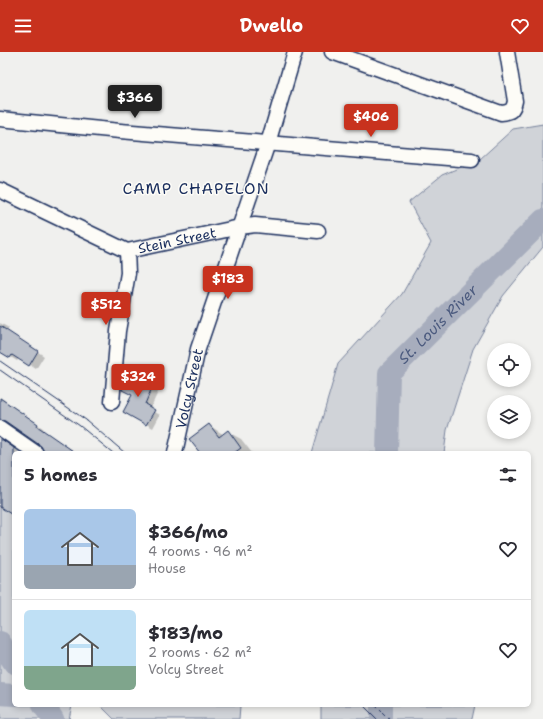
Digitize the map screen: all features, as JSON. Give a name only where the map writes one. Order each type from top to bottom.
[{"type":"street","name":"Volcy Street","points":[[175,451],[198,349],[268,143],[295,52]]},
{"type":"street","points":[[332,52],[501,113],[510,112],[514,107],[515,101],[507,52]]},
{"type":"street","points":[[0,119],[120,131],[472,160]]},
{"type":"street","name":"Stein Street","points":[[0,190],[127,251],[255,225],[318,231]]},
{"type":"street","points":[[112,402],[118,331],[128,273],[127,251]]},
{"type":"street","points":[[0,428],[33,451]]},
{"type":"shaded area","points":[[543,124],[543,247],[503,296],[473,349],[447,430],[444,451],[313,451],[338,364],[402,294],[431,243],[409,202],[442,175],[480,159],[513,129]]},
{"type":"shaded area","points":[[12,498],[12,707],[72,707],[69,719],[0,719],[0,499]]},
{"type":"shaded area","points":[[102,707],[240,707],[239,719],[114,719]]},
{"type":"shaded area","points":[[321,707],[475,707],[472,719],[321,719]]},
{"type":"building","points":[[0,326],[38,351],[29,366],[12,355],[10,358],[0,352]]},
{"type":"building","points":[[129,372],[154,383],[145,404],[155,410],[146,425],[123,412],[132,395],[122,390]]},
{"type":"building","points":[[0,398],[38,424],[37,426],[73,451],[43,451],[41,446],[5,421],[0,420]]},
{"type":"building","points":[[209,424],[219,437],[228,430],[241,448],[237,451],[198,451],[189,439]]},
{"type":"building","points":[[0,438],[14,448],[14,451],[12,451],[12,515],[0,507]]},
{"type":"waterway","name":"St. Louis River","points":[[387,451],[389,373],[543,220]]},
{"type":"waterway","name":"St. Louis River","points":[[0,642],[12,660]]},
{"type":"waterway","name":"St. Louis River","points":[[0,694],[12,695]]},
{"type":"waterway","name":"St. Louis River","points":[[44,707],[53,719]]},
{"type":"waterway","name":"St. Louis River","points":[[381,707],[381,719]]},
{"type":"tram line","points":[[0,361],[86,420],[123,451]]},
{"type":"tram line","points":[[0,370],[80,426],[111,451]]},
{"type":"tram line","points":[[365,707],[377,719]]},
{"type":"tram line","points":[[377,707],[389,719]]},
{"type":"district","name":"CAMP CHAPELON","points":[[196,188]]}]
